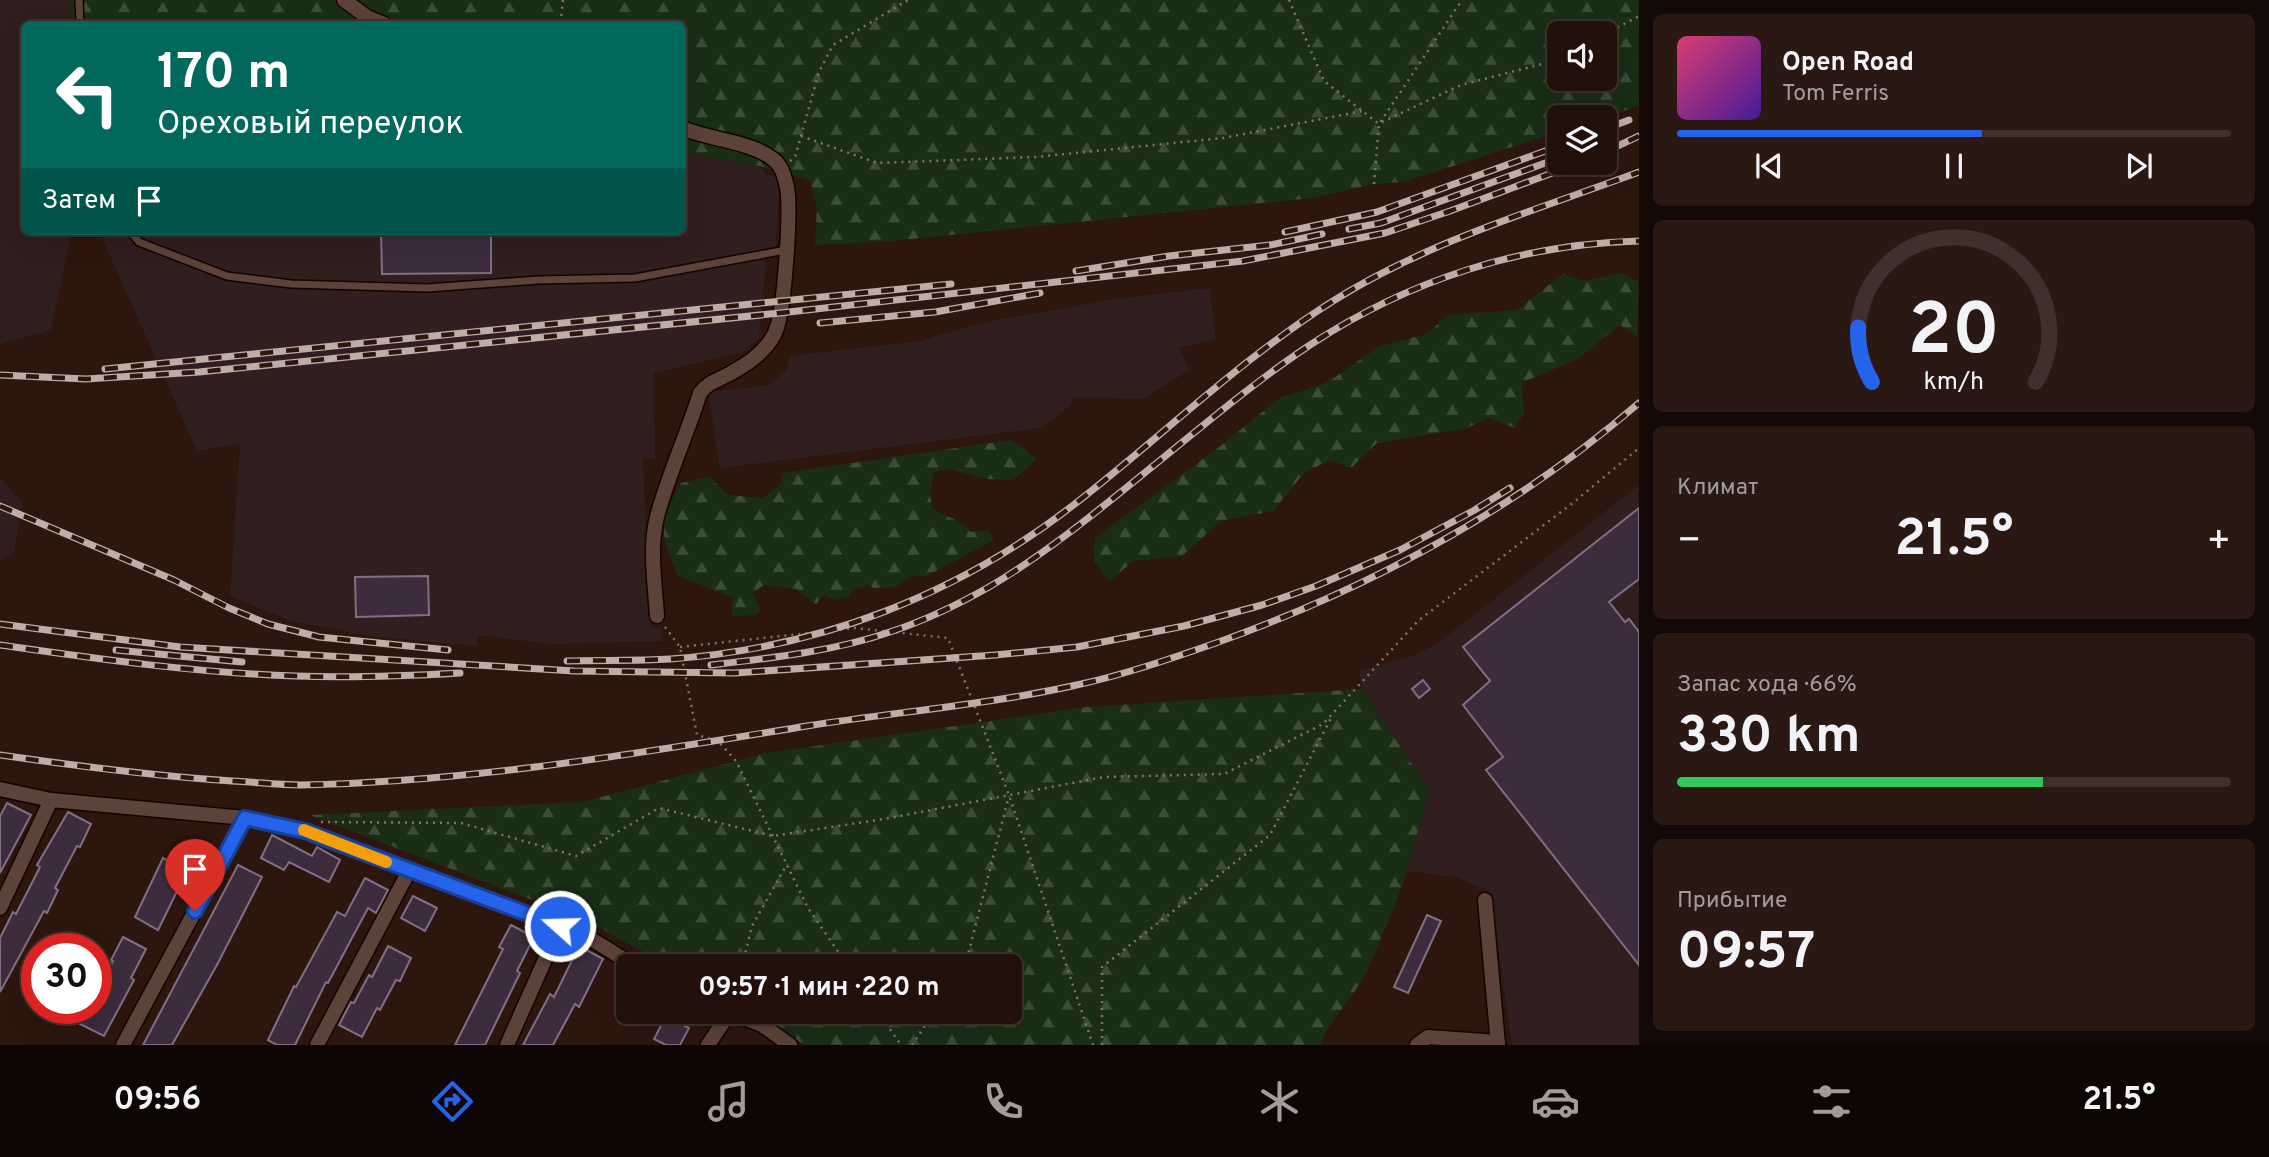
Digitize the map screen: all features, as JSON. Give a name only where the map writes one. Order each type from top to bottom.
[{"type":"street","points":[[344,0],[377,21]]},
{"type":"street","points":[[657,616],[654,534],[657,518],[700,393],[707,383],[729,374],[752,359],[768,344],[776,331],[786,250],[788,190],[782,167],[755,149],[686,130]]},
{"type":"street","points":[[0,789],[51,800],[245,818],[305,831],[583,934],[616,954]]},
{"type":"street","points":[[0,908],[51,800]]},
{"type":"street","points":[[123,1045],[245,818]]},
{"type":"street","points":[[317,1045],[410,871]]},
{"type":"street","points":[[1417,1045],[1428,1037],[1498,1043],[1485,900]]},
{"type":"street","points":[[507,1045],[560,926]]},
{"type":"street","points":[[708,1045],[721,1024]]},
{"type":"street","points":[[759,1024],[790,1045]]},
{"type":"lane","points":[[79,0],[80,21]]},
{"type":"lane","points":[[133,235],[139,242],[227,276],[291,284],[427,288],[538,280],[635,278],[786,250]]},
{"type":"path","points":[[562,21],[563,0]]},
{"type":"path","points":[[782,167],[795,158],[819,72],[833,45],[908,0]]},
{"type":"path","points":[[1289,0],[1324,81],[1379,124]]},
{"type":"path","points":[[1374,184],[1379,124],[1462,0]]},
{"type":"path","points":[[1617,28],[1639,16]]},
{"type":"path","points":[[1379,124],[1461,85],[1547,63]]},
{"type":"path","points":[[801,136],[877,163],[1036,157],[1223,138],[1363,111]]},
{"type":"path","points":[[315,822],[461,823],[576,856],[659,808],[773,836],[884,819],[1104,777],[1224,774],[1323,723],[1418,621],[1574,502],[1639,448]]},
{"type":"path","points":[[657,616],[680,647],[697,735],[718,741],[736,761],[808,908],[840,954]]},
{"type":"path","points":[[680,647],[855,628],[948,638],[1009,795],[1093,1045]]},
{"type":"path","points":[[1102,1045],[1102,967],[1270,835],[1333,713]]},
{"type":"path","points":[[968,954],[1009,795]]},
{"type":"path","points":[[745,954],[752,926],[787,864]]},
{"type":"path","points":[[886,1024],[901,1045]]},
{"type":"path","points":[[912,1045],[926,1024]]},
{"type":"shaded area","points":[[0,0],[70,0],[72,21],[21,21],[21,235],[71,235],[51,330],[0,344]]},
{"type":"shaded area","points":[[686,154],[759,166],[766,175],[779,176],[776,249],[767,250],[759,338],[743,352],[654,373],[655,459],[643,459],[650,627],[662,628],[662,641],[552,644],[478,635],[477,646],[370,636],[291,621],[230,596],[240,444],[197,451],[101,235],[686,235]]},
{"type":"shaded area","points":[[1210,288],[1216,340],[1179,347],[1190,370],[1142,399],[1074,397],[1070,406],[1041,428],[720,468],[708,392],[770,385],[786,370],[790,356],[920,341],[981,323],[1114,299]]},
{"type":"shaded area","points":[[0,477],[22,503],[14,553],[0,562]]},
{"type":"shaded area","points":[[1639,485],[1639,1045],[1512,1045],[1490,892],[1455,877],[1407,871],[1429,790],[1362,689],[1360,671],[1415,655],[1437,644]]},
{"type":"green space","points":[[70,0],[1639,0],[1639,106],[1617,113],[1617,105],[1547,105],[1547,136],[1403,182],[1374,184],[1312,198],[892,241],[815,245],[817,207],[810,180],[759,166],[686,154],[686,21],[72,21]]},
{"type":"green space","points":[[1622,273],[1639,282],[1637,337],[1620,325],[1578,359],[1521,383],[1524,413],[1515,428],[1489,418],[1467,428],[1377,443],[1351,468],[1330,460],[1305,472],[1273,511],[1221,521],[1182,556],[1133,561],[1110,581],[1094,562],[1095,538],[1218,448],[1278,399],[1328,382],[1380,346],[1427,334],[1448,315],[1517,310],[1563,274],[1584,281]]},
{"type":"green space","points":[[1012,440],[1037,459],[1013,480],[987,479],[950,469],[934,472],[930,493],[932,509],[958,521],[971,532],[988,530],[994,540],[924,577],[912,575],[896,587],[873,588],[870,585],[853,589],[848,597],[834,600],[824,595],[816,604],[796,589],[764,585],[752,593],[761,609],[756,615],[733,616],[731,605],[734,598],[677,575],[667,548],[665,519],[681,483],[710,477],[728,495],[763,498],[781,484],[783,473]]},
{"type":"green space","points":[[1362,689],[1429,790],[1407,871],[1364,978],[1328,1028],[1320,1045],[805,1045],[772,1024],[1022,1024],[1022,954],[647,954],[587,921],[310,815],[583,802],[767,753],[1087,707]]},
{"type":"building","points":[[381,235],[491,235],[491,273],[382,274]]},
{"type":"building","points":[[1639,508],[1639,579],[1609,602],[1625,622],[1629,619],[1639,632],[1639,965],[1486,770],[1503,757],[1463,705],[1490,681],[1463,647]]},
{"type":"building","points":[[428,576],[429,615],[356,617],[355,577]]},
{"type":"building","points":[[1423,680],[1430,689],[1419,698],[1412,689]]},
{"type":"building","points":[[7,803],[31,815],[0,873],[0,816]]},
{"type":"building","points":[[68,812],[91,824],[55,888],[58,890],[47,913],[44,911],[32,933],[21,933],[21,953],[0,992],[0,938],[13,912],[16,914],[40,867],[37,865]]},
{"type":"building","points":[[272,835],[312,856],[317,847],[340,860],[329,882],[289,862],[284,870],[261,858]]},
{"type":"building","points":[[163,858],[187,871],[158,930],[135,917]]},
{"type":"building","points":[[238,865],[262,877],[218,963],[172,1045],[143,1045]]},
{"type":"building","points":[[365,878],[388,890],[376,913],[368,908],[328,983],[326,982],[295,1045],[277,1045],[268,1040],[294,986],[296,987],[337,912],[345,916]]},
{"type":"building","points":[[413,896],[437,908],[425,931],[401,918]]},
{"type":"building","points":[[1427,915],[1441,921],[1408,993],[1394,987]]},
{"type":"building","points":[[511,925],[534,937],[517,971],[520,973],[485,1045],[455,1045],[503,949],[499,947]]},
{"type":"building","points":[[123,937],[146,949],[131,978],[134,980],[112,1021],[113,961]]},
{"type":"building","points":[[388,946],[411,958],[400,981],[396,980],[380,1010],[377,1008],[362,1037],[339,1025],[369,975],[372,977]]},
{"type":"building","points":[[579,946],[603,959],[579,1007],[575,1004],[553,1045],[523,1045],[550,994],[554,997]]},
{"type":"building","points":[[80,1024],[110,1024],[104,1036]]},
{"type":"building","points":[[662,1024],[681,1024],[689,1028],[680,1045],[666,1045],[654,1039]]},
{"type":"railway","points":[[1617,124],[1629,120]]},
{"type":"railway","points":[[1617,146],[1639,136]]},
{"type":"railway","points":[[1285,232],[1377,212],[1547,150]]},
{"type":"railway","points":[[1349,229],[1381,223],[1547,162]]},
{"type":"railway","points":[[567,661],[670,659],[780,643],[833,629],[936,590],[1031,535],[1076,503],[1266,347],[1333,301],[1369,280],[1444,244],[1639,172]]},
{"type":"railway","points":[[0,375],[86,379],[199,372],[780,313],[1243,261],[1385,233],[1547,175]]},
{"type":"railway","points":[[1076,271],[1169,256],[1270,245],[1322,234]]},
{"type":"railway","points":[[711,665],[804,653],[849,644],[918,622],[978,593],[1057,542],[1291,358],[1348,322],[1426,284],[1509,258],[1552,249],[1639,241]]},
{"type":"railway","points":[[105,369],[951,284]]},
{"type":"railway","points":[[820,323],[935,312],[1040,293]]},
{"type":"railway","points":[[0,755],[203,779],[292,785],[365,783],[555,764],[1072,686],[1126,673],[1213,644],[1271,622],[1383,572],[1490,512],[1542,478],[1639,403]]},
{"type":"railway","points":[[0,624],[180,647],[574,671],[735,673],[995,655],[1077,647],[1184,626],[1262,605],[1316,586],[1400,550],[1510,488]]},
{"type":"railway","points":[[0,506],[174,580],[268,624],[319,637],[448,650]]},
{"type":"railway","points":[[0,645],[222,672],[317,677],[460,673]]},
{"type":"railway","points":[[116,650],[242,662]]},
{"type":"slow traffic","points":[[304,830],[386,862]]},
{"type":"route","points":[[195,911],[245,818],[305,831],[560,926]]}]
